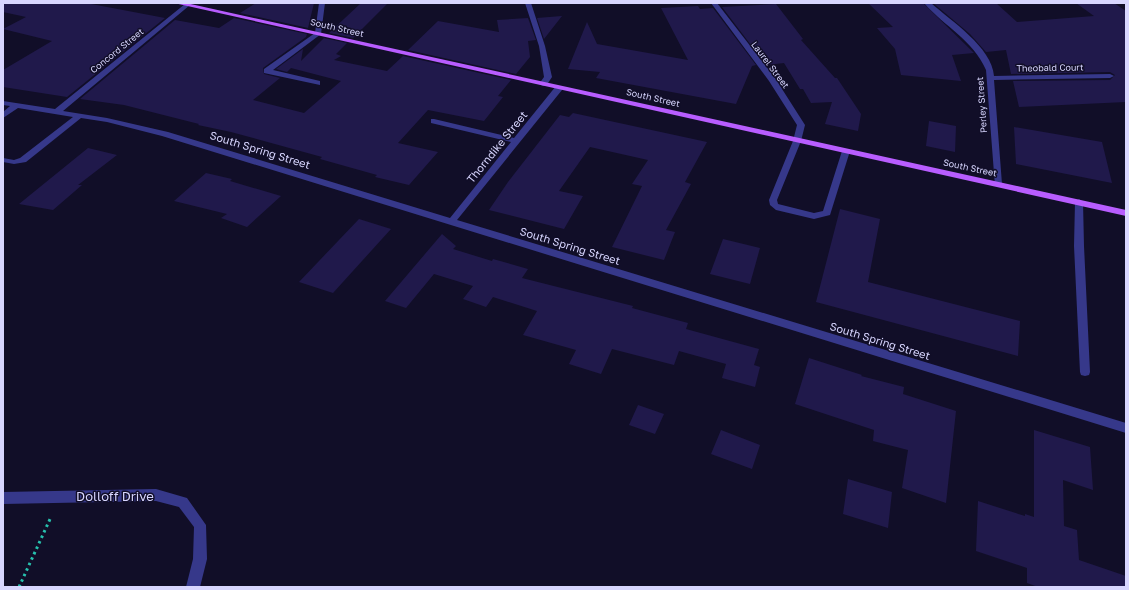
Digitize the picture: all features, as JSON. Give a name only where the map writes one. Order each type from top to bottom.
[{"type":"main road","name":"South Street","points":[[177,3],[1126,213]]},
{"type":"street","points":[[317,83],[267,71],[318,34],[322,3]]},
{"type":"street","points":[[528,3],[542,46],[548,77],[543,84]]},
{"type":"street","name":"Laurel Street","points":[[714,3],[772,80],[801,125],[796,141]]},
{"type":"street","name":"Perley Street","points":[[927,3],[979,50],[986,60],[990,70],[998,184]]},
{"type":"street","name":"Concord Street","points":[[58,111],[187,5]]},
{"type":"street","name":"Theobald Court","points":[[991,78],[1110,76]]},
{"type":"street","name":"Thorndike Street","points":[[452,221],[560,88]]},
{"type":"street","name":"South Spring Street","points":[[3,103],[80,115],[165,134],[1126,428]]},
{"type":"street","points":[[3,116],[17,105]]},
{"type":"street","points":[[3,160],[14,162],[23,160],[80,115]]},
{"type":"street","points":[[434,121],[516,141]]},
{"type":"street","points":[[796,141],[773,200],[774,205],[779,208],[814,216],[827,212],[846,152]]},
{"type":"street","points":[[1079,202],[1079,246],[1085,372]]},
{"type":"street","name":"Dolloff Drive","points":[[3,498],[156,495],[183,502],[200,525],[200,559],[193,587]]},
{"type":"path","points":[[19,587],[60,497]]},
{"type":"building","points":[[4,3],[86,3],[165,18],[67,97],[3,87],[3,70],[52,41],[3,29],[26,17],[3,12]]},
{"type":"building","points":[[256,3],[314,3],[308,28],[240,13]]},
{"type":"building","points":[[361,3],[388,3],[353,38],[329,33]]},
{"type":"building","points":[[868,3],[923,3],[974,53],[952,55],[961,81],[901,75],[895,49],[877,28],[893,27]]},
{"type":"building","points":[[933,3],[996,3],[1017,22],[1094,16],[1076,3],[1114,3],[1126,11],[1126,102],[1019,107],[1013,81],[1110,80],[1115,75],[1110,72],[1011,74],[1006,50],[986,52],[970,34]]},
{"type":"building","points":[[776,4],[803,39],[801,40],[835,78],[837,78],[861,114],[858,131],[825,124],[832,102],[811,103],[803,89],[800,89],[784,63],[766,65],[722,7]]},
{"type":"building","points":[[698,6],[700,9],[713,8],[756,65],[752,66],[736,104],[596,78],[600,72],[568,69],[587,22],[597,44],[688,60],[661,8]]},
{"type":"building","points":[[562,16],[544,39],[537,18]]},
{"type":"building","points":[[234,18],[307,34],[306,37],[263,68],[264,74],[280,78],[253,100],[304,113],[341,81],[291,68],[287,72],[276,69],[303,49],[301,61],[324,38],[347,43],[336,54],[341,56],[334,60],[387,71],[403,56],[511,80],[498,96],[503,97],[484,121],[428,110],[398,143],[438,152],[409,185],[375,177],[377,175],[320,159],[322,157],[231,132],[198,125],[199,124],[124,105],[80,99],[175,20],[219,28]]},
{"type":"building","points":[[528,18],[536,40],[528,41],[530,57],[516,74],[408,50],[438,21],[499,32],[497,20]]},
{"type":"building","points":[[573,113],[707,142],[685,182],[691,184],[666,230],[675,232],[664,260],[612,247],[642,186],[632,184],[648,160],[590,147],[559,191],[583,196],[564,229],[489,210],[508,182],[560,115],[569,117]]},
{"type":"building","points":[[929,121],[956,126],[955,152],[926,146]]},
{"type":"building","points":[[1014,127],[1102,142],[1112,183],[1016,164]]},
{"type":"building","points":[[88,148],[117,155],[78,185],[82,185],[53,210],[19,204]]},
{"type":"building","points":[[206,173],[232,179],[230,181],[281,196],[247,227],[221,218],[227,214],[174,201]]},
{"type":"building","points":[[840,209],[880,219],[868,282],[1020,321],[1018,356],[816,302]]},
{"type":"building","points":[[359,219],[391,229],[333,293],[299,282]]},
{"type":"building","points":[[442,234],[456,246],[453,249],[492,261],[493,259],[528,269],[522,278],[633,306],[632,308],[688,323],[686,329],[759,349],[754,365],[760,367],[755,387],[722,378],[726,364],[679,351],[674,365],[612,349],[601,374],[569,364],[576,350],[523,335],[537,311],[493,297],[486,307],[463,299],[473,286],[434,274],[406,308],[385,301]]},
{"type":"building","points":[[723,239],[760,248],[750,284],[710,274]]},
{"type":"building","points":[[809,358],[862,375],[861,376],[904,387],[903,394],[956,411],[946,503],[902,488],[908,450],[873,441],[874,430],[795,404]]},
{"type":"building","points":[[638,405],[664,414],[655,434],[629,425]]},
{"type":"building","points":[[721,430],[760,445],[752,469],[711,454]]},
{"type":"building","points":[[1034,430],[1090,447],[1093,490],[1063,480],[1064,526],[1077,530],[1079,560],[1126,576],[1126,587],[1038,587],[1027,583],[1027,568],[976,551],[978,501],[1025,516],[1025,514],[1034,517]]},
{"type":"building","points":[[848,479],[892,492],[888,528],[843,514]]}]
